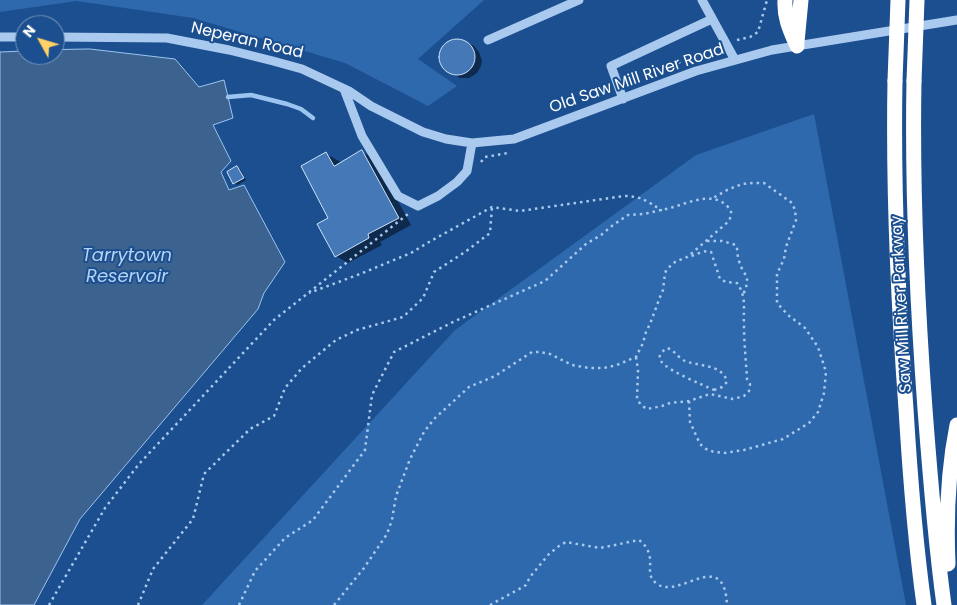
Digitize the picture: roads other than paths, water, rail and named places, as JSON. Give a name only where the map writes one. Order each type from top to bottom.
[{"type":"highway","points":[[785,0],[786,21],[797,46]]},
{"type":"highway","points":[[797,46],[801,0]]},
{"type":"highway","name":"Saw Mill River Parkway","points":[[898,0],[894,170],[897,262],[912,482],[924,605]]},
{"type":"highway","name":"Saw Mill River Parkway","points":[[917,0],[914,81],[917,266],[930,481],[944,605]]},
{"type":"highway","points":[[949,605],[948,501],[957,424]]},
{"type":"street","points":[[488,40],[579,0]]},
{"type":"street","points":[[702,0],[735,60]]},
{"type":"street","points":[[623,99],[611,66],[712,19]]},
{"type":"street","name":"Old Saw Mill River Road","points":[[446,139],[472,143],[514,139],[696,71],[772,50],[957,20]]},
{"type":"street","points":[[0,37],[15,37]]},
{"type":"street","name":"Neperan Road","points":[[65,37],[167,38],[229,50],[302,69],[344,89],[371,106],[423,132],[446,139]]},
{"type":"street","points":[[344,89],[362,136],[398,196],[418,206],[438,196],[467,171],[472,143]]},
{"type":"water","name":"Tarrytown Reservoir","points":[[90,49],[175,59],[199,87],[224,80],[233,118],[213,125],[231,161],[221,172],[229,190],[244,185],[285,262],[264,293],[258,309],[80,519],[34,605],[0,605],[0,52],[15,51],[15,65],[65,65],[65,50]]},
{"type":"waterway","points":[[228,97],[251,95],[301,109],[313,118]]}]
